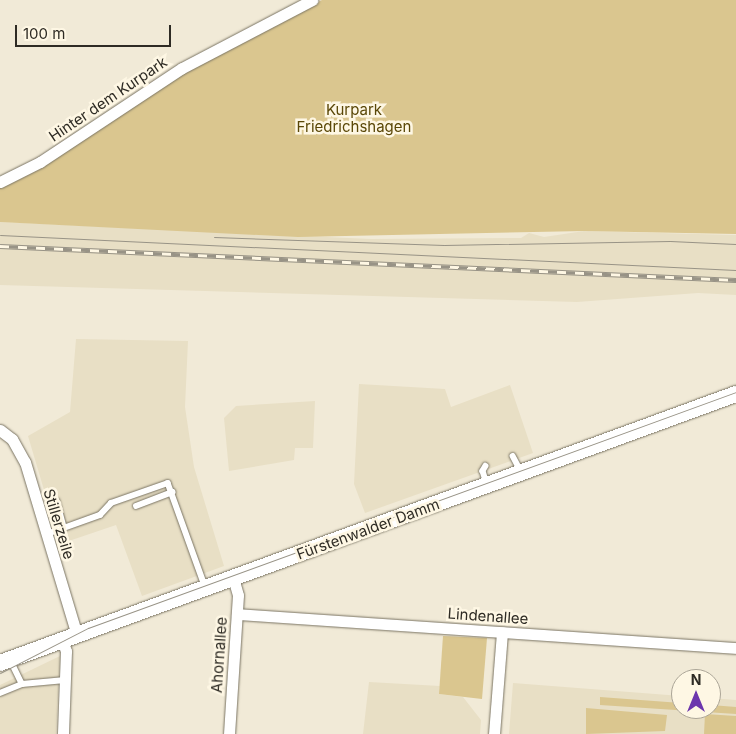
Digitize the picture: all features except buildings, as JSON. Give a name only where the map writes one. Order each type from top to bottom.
[{"type":"main road","name":"Fürstenwalder Damm","points":[[5,661],[736,394]]},
{"type":"street","name":"Hinter dem Kurpark","points":[[0,182],[40,162],[182,68],[312,0]]},
{"type":"street","name":"Stillerzeile","points":[[0,430],[12,439],[25,462],[47,534],[70,638],[66,651],[63,734]]},
{"type":"street","name":"Ahornallee","points":[[229,734],[238,595],[233,578]]},
{"type":"street","name":"Lindenallee","points":[[237,614],[736,648]]},
{"type":"street","points":[[494,734],[502,632]]},
{"type":"lane","points":[[513,456],[522,473]]},
{"type":"lane","points":[[486,466],[483,471],[488,485]]},
{"type":"lane","points":[[47,534],[100,515],[111,503],[168,482],[206,588]]},
{"type":"lane","points":[[136,506],[172,492]]},
{"type":"lane","points":[[56,501],[64,527]]},
{"type":"lane","points":[[5,661],[22,684]]},
{"type":"lane","points":[[0,693],[22,684],[65,680]]},
{"type":"shaded area","points":[[0,222],[371,239],[521,238],[529,233],[544,237],[584,231],[736,235],[736,295],[698,293],[577,302],[0,285]]},
{"type":"shaded area","points":[[76,339],[188,341],[185,407],[194,467],[224,566],[142,596],[116,525],[60,544],[28,436],[70,412]]},
{"type":"shaded area","points":[[359,384],[445,389],[451,407],[510,385],[533,453],[365,513],[354,484]]},
{"type":"shaded area","points":[[315,401],[313,448],[295,448],[294,460],[229,471],[224,418],[236,406]]},
{"type":"shaded area","points":[[60,656],[56,734],[0,734],[0,685]]},
{"type":"shaded area","points":[[369,682],[440,686],[439,694],[463,697],[481,720],[480,734],[363,734]]},
{"type":"shaded area","points":[[513,683],[671,695],[671,719],[721,719],[721,699],[736,700],[736,734],[509,734]]},
{"type":"green space","name":"Kurpark Friedrichshagen","points":[[322,0],[736,0],[736,234],[584,231],[298,237],[0,222],[0,185],[204,60]]},
{"type":"green space","points":[[443,636],[487,638],[482,699],[439,694]]},
{"type":"green space","points":[[600,697],[671,702],[671,710],[600,705]]},
{"type":"green space","points":[[721,706],[736,707],[736,714],[721,713]]},
{"type":"green space","points":[[586,708],[667,715],[665,731],[586,734]]},
{"type":"green space","points":[[721,715],[736,716],[736,734],[704,734],[705,719],[721,719]]},
{"type":"tram line","points":[[0,235],[736,270]]},
{"type":"tram line","points":[[214,237],[444,245],[670,241],[736,244]]},
{"type":"tram line","points":[[0,673],[88,628],[736,392]]},
{"type":"railway","points":[[0,246],[736,280]]}]
